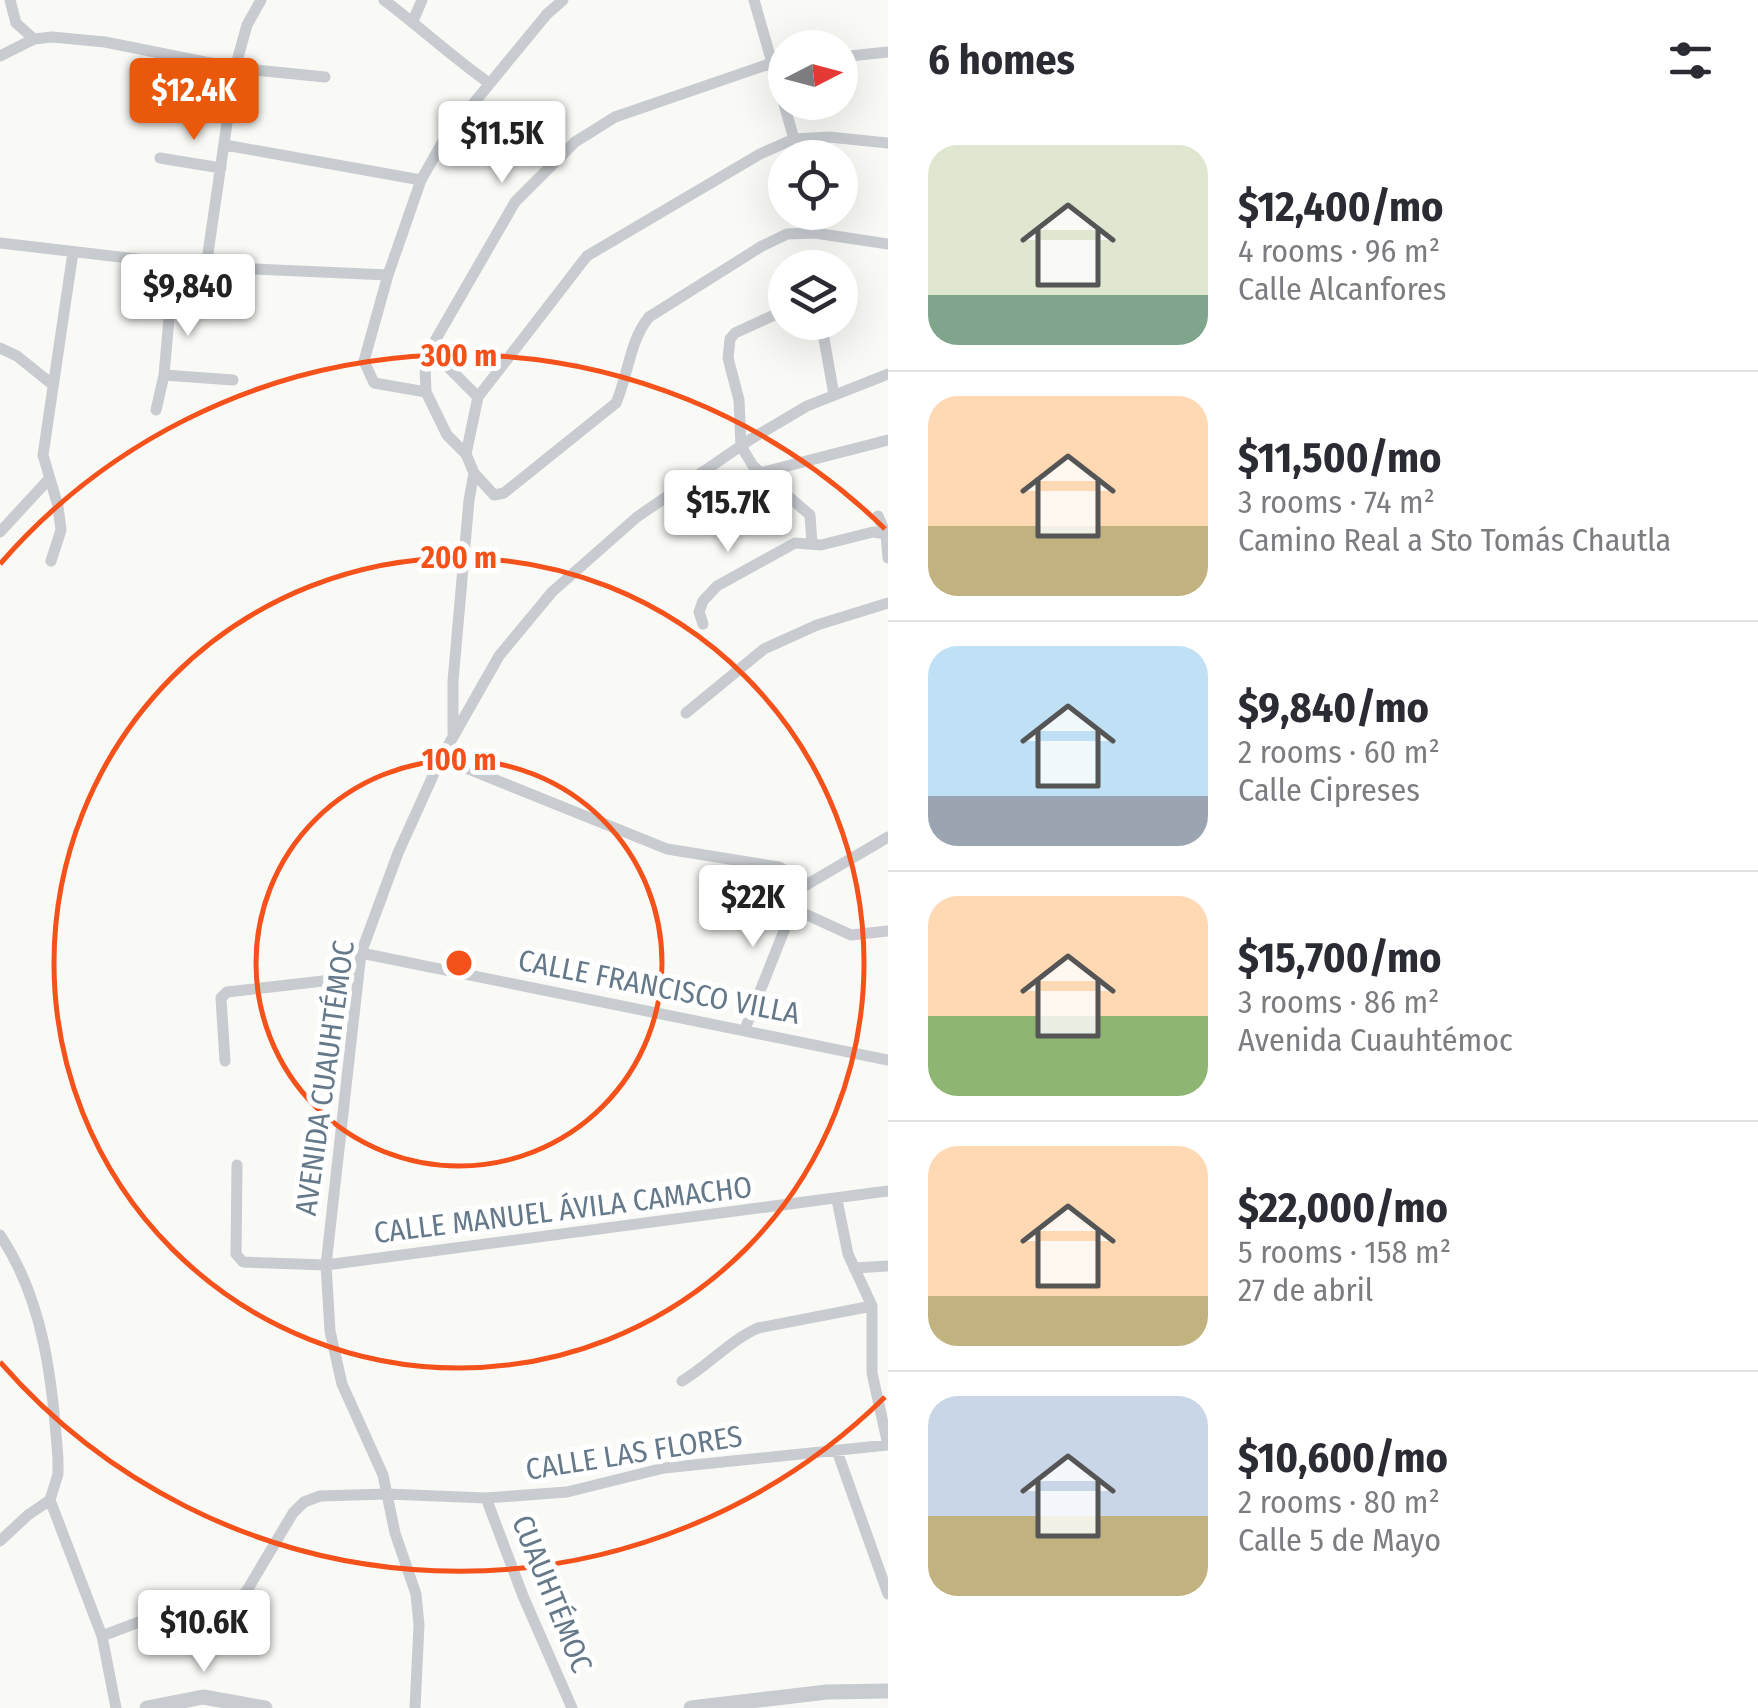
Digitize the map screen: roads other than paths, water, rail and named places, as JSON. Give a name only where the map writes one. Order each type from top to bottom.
[{"type":"street","points":[[10,0],[16,23],[34,39]]},
{"type":"street","points":[[206,267],[235,68],[247,25],[260,0]]},
{"type":"street","points":[[384,0],[489,83]]},
{"type":"street","points":[[413,21],[422,0]]},
{"type":"street","points":[[426,392],[374,383],[364,361],[421,180],[445,138],[563,0]]},
{"type":"street","points":[[754,0],[768,35]]},
{"type":"street","points":[[0,56],[34,39],[105,42],[235,68],[325,77]]},
{"type":"street","points":[[858,55],[888,52]]},
{"type":"street","points":[[768,67],[614,116],[575,142],[515,202],[424,365],[426,392],[446,435],[466,454],[474,474],[494,496],[504,493],[616,402],[636,334],[648,317],[788,234],[815,233],[888,244]]},
{"type":"street","points":[[790,120],[794,139]]},
{"type":"street","points":[[466,454],[478,397],[586,256],[760,154],[794,139],[828,136],[888,144]]},
{"type":"street","points":[[225,146],[421,180]]},
{"type":"street","points":[[160,158],[221,168]]},
{"type":"street","points":[[0,243],[206,267],[388,275]]},
{"type":"street","points":[[51,561],[60,530],[43,455],[73,252]]},
{"type":"street","points":[[156,410],[164,375],[174,262]]},
{"type":"street","points":[[768,317],[742,328],[730,339],[728,358],[740,400],[741,446],[760,473],[810,515],[812,544]]},
{"type":"street","points":[[436,338],[449,368],[478,397]]},
{"type":"street","points":[[824,340],[834,395]]},
{"type":"street","points":[[0,348],[52,385]]},
{"type":"street","name":"AVENIDA CUAUHTÉMOC","points":[[414,1708],[419,1608],[376,1456],[342,1384],[330,1330],[326,1265],[361,953],[398,853],[453,735],[498,656],[552,592],[637,517],[779,421],[888,374]]},
{"type":"street","points":[[164,375],[234,380]]},
{"type":"street","points":[[760,473],[888,440]]},
{"type":"street","points":[[453,735],[453,682],[468,500],[474,474]]},
{"type":"street","points":[[0,532],[49,479]]},
{"type":"street","points":[[878,516],[886,534],[888,558]]},
{"type":"street","points":[[702,624],[699,612],[703,601],[718,586],[795,543],[812,544],[873,532],[886,534]]},
{"type":"street","points":[[686,713],[764,649],[817,625],[888,603]]},
{"type":"street","points":[[441,758],[668,849],[780,867],[794,876],[800,888]]},
{"type":"street","points":[[745,1029],[800,888],[888,836]]},
{"type":"street","points":[[792,908],[852,935],[888,931]]},
{"type":"street","name":"CALLE FRANCISCO VILLA","points":[[361,953],[888,1060]]},
{"type":"street","points":[[226,1061],[221,998],[227,992],[358,977]]},
{"type":"street","name":"CALLE MANUEL ÁVILA CAMACHO","points":[[237,1165],[236,1254],[243,1262],[326,1265],[888,1191]]},
{"type":"street","points":[[836,1200],[844,1242],[872,1306],[872,1373],[888,1445]]},
{"type":"street","points":[[0,1235],[5,1254],[20,1270],[50,1366],[58,1460],[50,1500],[102,1636],[116,1708]]},
{"type":"street","points":[[854,1268],[888,1266]]},
{"type":"street","points":[[682,1381],[741,1336],[758,1328],[872,1306]]},
{"type":"street","name":"CALLE LAS FLORES","points":[[102,1636],[152,1617],[238,1599],[293,1513],[304,1502],[320,1496],[486,1498],[567,1492],[664,1468],[888,1445]]},
{"type":"street","points":[[836,1451],[888,1594]]},
{"type":"street","name":"CUAUHTÉMOC","points":[[486,1498],[572,1708]]},
{"type":"street","points":[[0,1541],[28,1514],[50,1500]]},
{"type":"street","points":[[691,1708],[888,1691]]},
{"type":"street","points":[[147,1708],[204,1702],[265,1708]]}]
